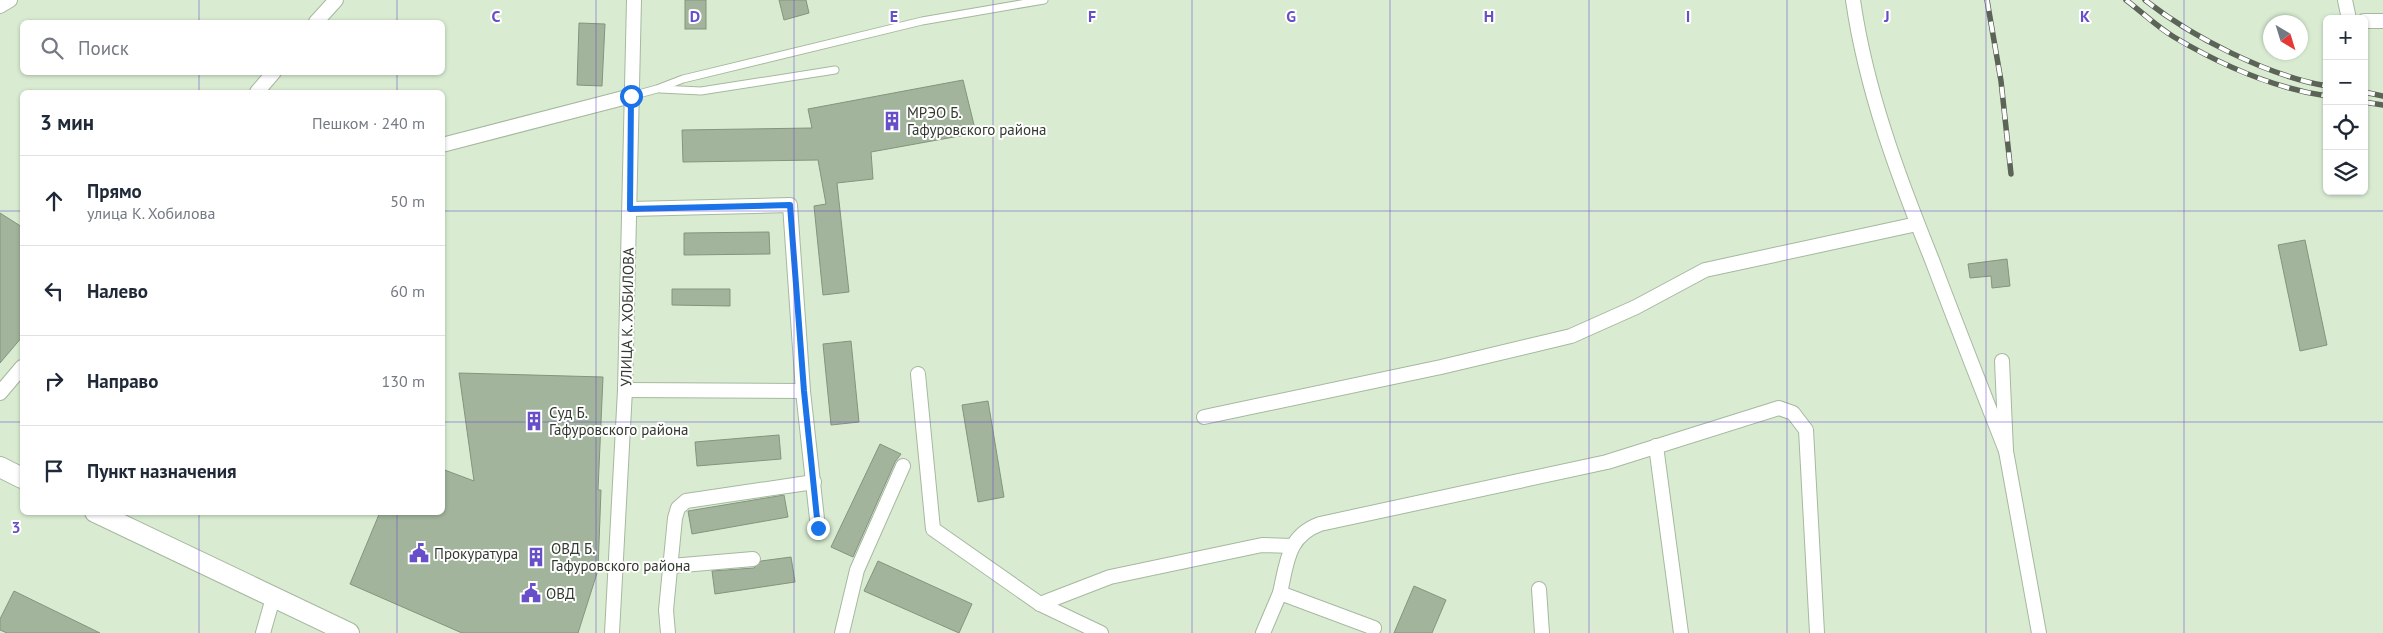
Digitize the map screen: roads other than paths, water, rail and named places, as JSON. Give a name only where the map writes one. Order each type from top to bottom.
[{"type":"street","points":[[0,6],[10,0]]},
{"type":"street","points":[[318,20],[336,0]]},
{"type":"street","name":"УЛИЦА К. ХОБИЛОВА","points":[[612,633],[626,390],[634,0]]},
{"type":"street","points":[[1853,0],[1858,38],[1870,86],[1917,224],[2006,451]]},
{"type":"street","points":[[2345,0],[2348,15]]},
{"type":"street","points":[[2368,21],[2383,21]]},
{"type":"street","points":[[259,90],[271,75]]},
{"type":"street","points":[[445,144],[631,96]]},
{"type":"street","points":[[630,209],[790,205],[804,391],[818,528]]},
{"type":"street","points":[[1204,417],[1572,336],[1636,307],[1706,270],[1917,224]]},
{"type":"street","points":[[2002,361],[2006,451],[2040,633]]},
{"type":"street","points":[[0,393],[20,368]]},
{"type":"street","points":[[918,374],[933,529],[1040,604],[1101,633]]},
{"type":"street","points":[[626,390],[804,391]]},
{"type":"street","points":[[1263,633],[1280,593],[1292,546],[1306,529],[1320,524],[1607,462],[1779,408],[1794,413],[1806,430],[1817,633]]},
{"type":"street","points":[[1656,446],[1681,633]]},
{"type":"street","points":[[842,633],[858,570],[903,466]]},
{"type":"street","points":[[0,467],[20,477]]},
{"type":"street","points":[[668,633],[666,610],[678,508],[686,501],[814,482]]},
{"type":"street","points":[[101,515],[349,633]]},
{"type":"street","points":[[1040,604],[1110,577],[1262,545],[1292,546]]},
{"type":"street","points":[[671,566],[754,559]]},
{"type":"street","points":[[1539,589],[1542,633]]},
{"type":"street","points":[[1280,593],[1374,628]]},
{"type":"street","points":[[263,633],[273,598]]},
{"type":"lane","points":[[631,96],[683,79],[922,20],[1044,0]]},
{"type":"lane","points":[[657,89],[701,91],[835,70]]},
{"type":"railway","points":[[1987,0],[2001,81],[2011,174]]},
{"type":"railway","points":[[2126,0],[2168,33],[2210,57],[2267,81],[2323,95]]},
{"type":"railway","points":[[2145,0],[2185,28],[2232,53],[2280,74],[2323,85]]},
{"type":"railway","points":[[2368,93],[2383,96]]},
{"type":"railway","points":[[2368,103],[2383,105]]},
{"type":"place","name":"МРЭО Б. Гафуровского района","points":[[892,121]]},
{"type":"place","name":"Суд Б. Гафуровского района","points":[[534,421]]},
{"type":"place","name":"Прокуратура","points":[[419,553]]},
{"type":"place","name":"ОВД Б. Гафуровского района","points":[[536,557]]},
{"type":"place","name":"ОВД","points":[[531,593]]}]
